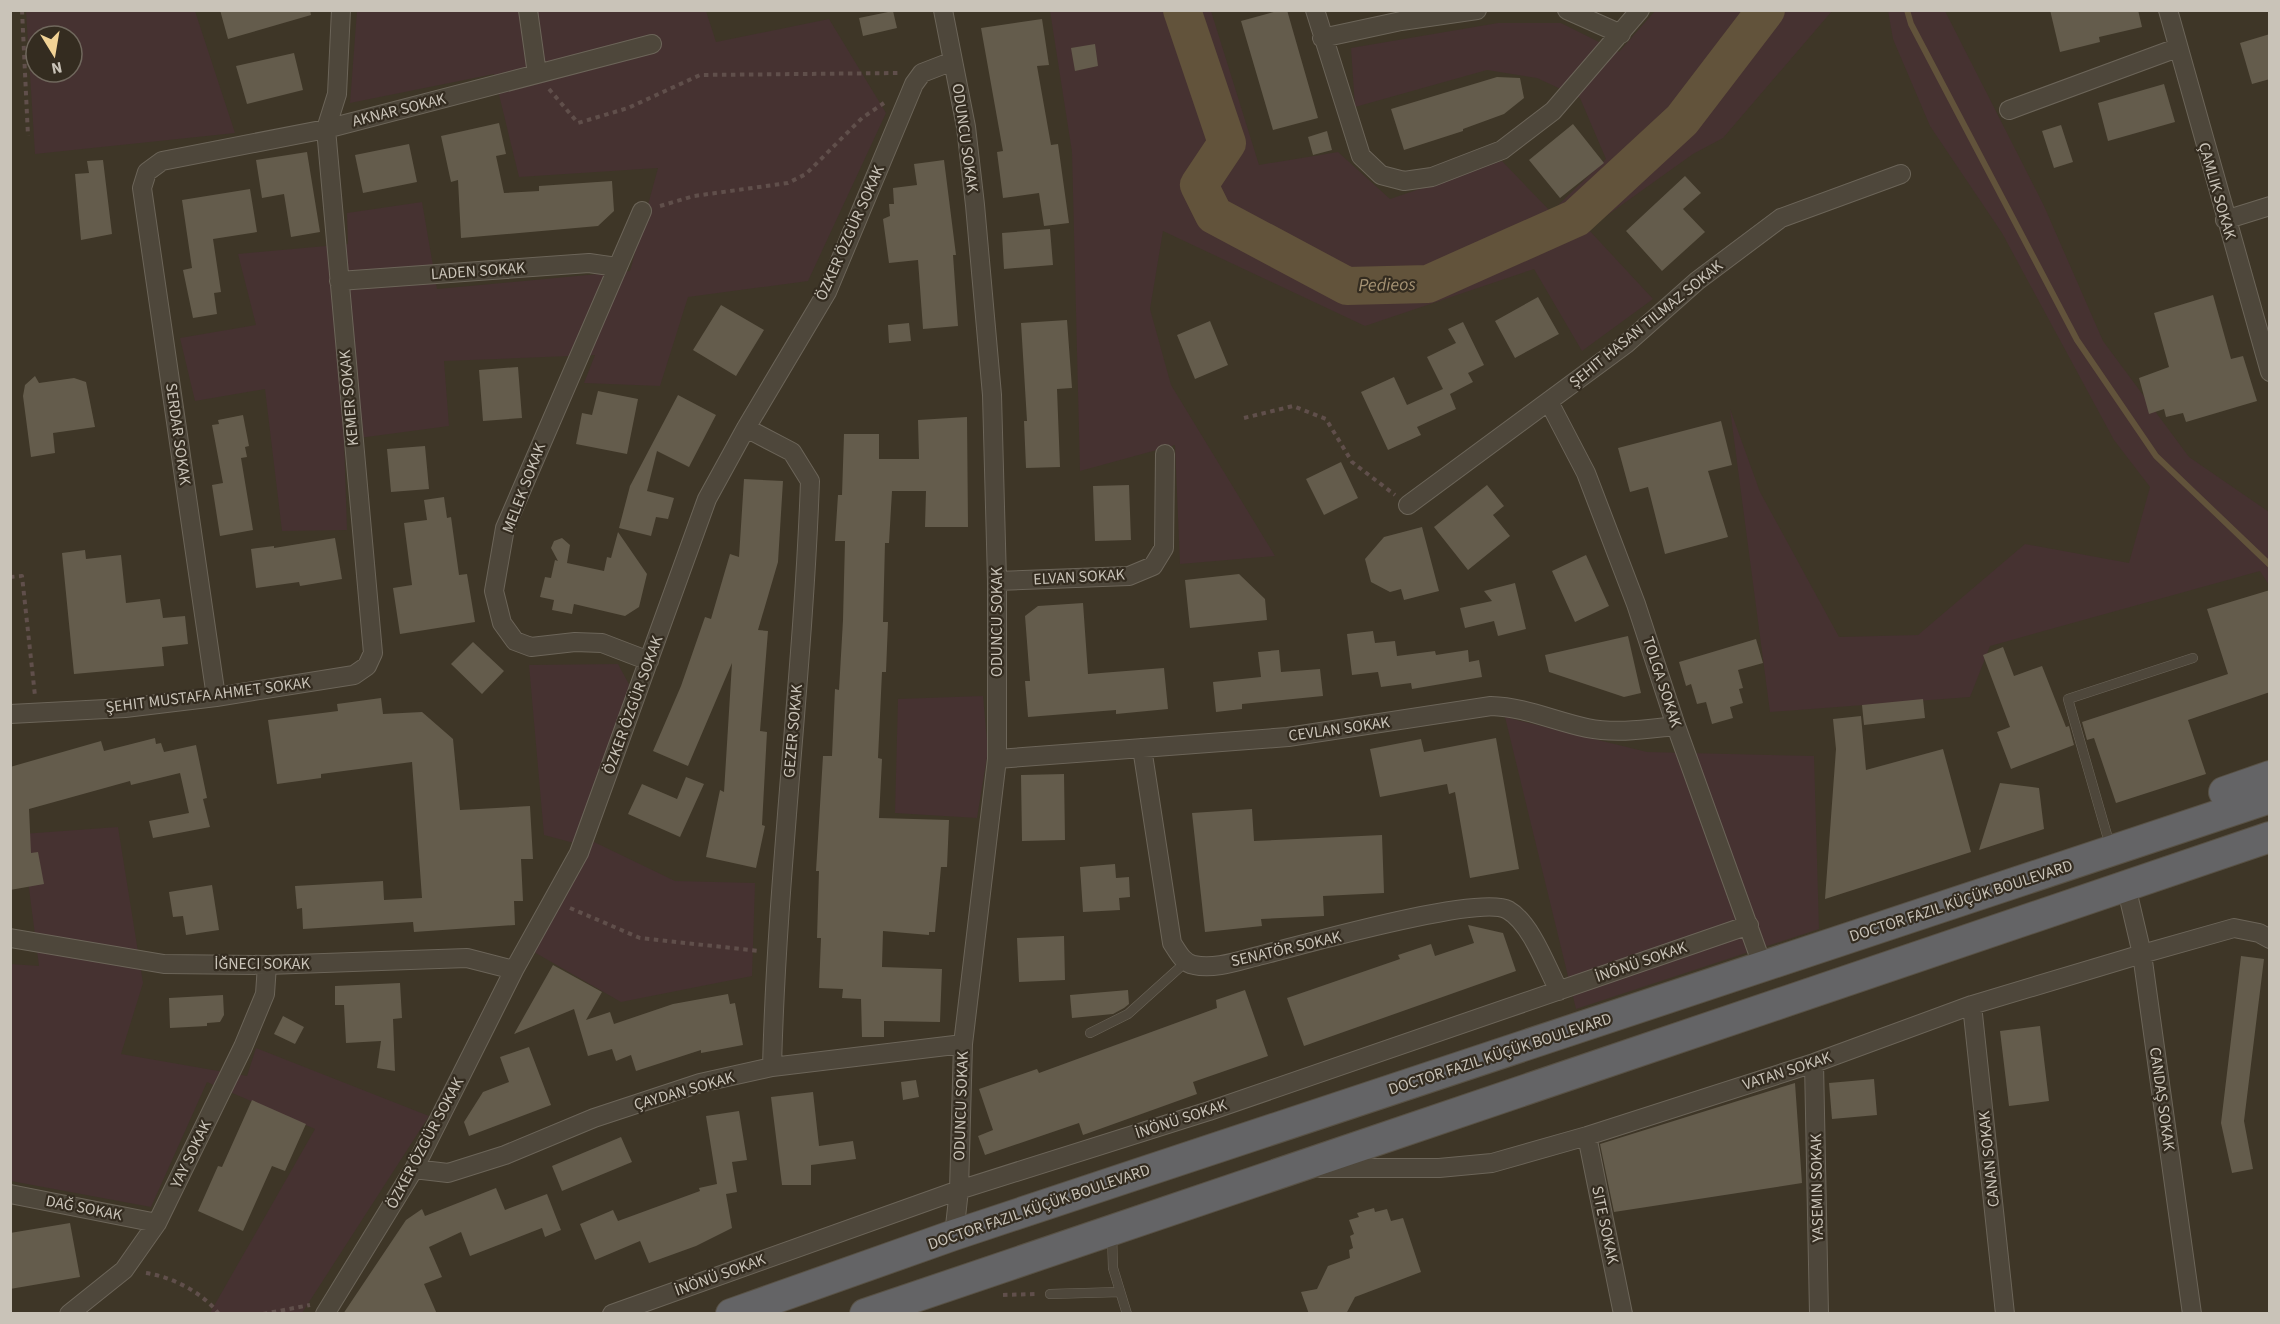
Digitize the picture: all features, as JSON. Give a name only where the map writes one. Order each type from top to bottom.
[{"type":"highway","points":[[2025,880],[2082,846],[2107,835],[2270,776]]},
{"type":"highway","points":[[731,1314],[954,1235],[2270,798]]},
{"type":"highway","points":[[865,1314],[900,1308],[1112,1229],[2270,837]]},
{"type":"street","points":[[326,129],[336,94],[342,10]]},
{"type":"street","points":[[528,10],[537,74]]},
{"type":"street","name":"ODUNCU SOKAK","points":[[944,10],[970,161],[992,395],[997,581],[997,759],[963,1044],[958,1190],[954,1235]]},
{"type":"street","points":[[1316,10],[1322,38],[1361,156],[1381,175],[1404,182],[1432,177],[1502,150],[1552,111],[1640,10]]},
{"type":"street","points":[[1322,38],[1401,21],[1477,10]]},
{"type":"street","points":[[1567,10],[1621,34]]},
{"type":"street","points":[[2168,10],[2225,220],[2270,372]]},
{"type":"street","name":"AKNAR SOKAK","points":[[147,172],[162,161],[326,129],[652,44]]},
{"type":"street","points":[[2009,110],[2177,48]]},
{"type":"street","points":[[918,79],[953,61]]},
{"type":"street","name":"ÖZKER ÖZGÜR SOKAK","points":[[329,1307],[414,1169],[514,970],[579,853],[707,500],[746,428],[827,292],[918,79]]},
{"type":"street","name":"KEMER SOKAK","points":[[326,129],[373,653],[367,666]]},
{"type":"street","name":"SERDAR SOKAK","points":[[147,172],[142,188],[216,697]]},
{"type":"street","points":[[1408,505],[1626,344],[1697,281],[1781,218],[1901,174]]},
{"type":"street","points":[[2225,220],[2270,206]]},
{"type":"street","name":"MELEK SOKAK","points":[[642,211],[505,528],[494,591],[502,623],[515,641],[531,647],[575,642],[602,643],[648,661]]},
{"type":"street","name":"LADEN SOKAK","points":[[339,281],[589,263],[617,267]]},
{"type":"street","name":"TOLGA SOKAK","points":[[1549,402],[1586,473],[1636,604],[1676,726],[1763,967]]},
{"type":"street","name":"GEZER SOKAK","points":[[746,428],[792,452],[810,481],[795,720],[775,952],[772,1067]]},
{"type":"street","name":"ELVAN SOKAK","points":[[997,581],[1129,576],[1153,566],[1164,548],[1165,454]]},
{"type":"street","name":"ŞEHIT MUSTAFA AHMET SOKAK","points":[[10,714],[125,708],[216,697],[354,675],[367,666]]},
{"type":"street","name":"CEVLAN SOKAK","points":[[997,759],[1288,737],[1491,706],[1512,707],[1586,728],[1610,731],[1676,726]]},
{"type":"street","points":[[1142,748],[1172,943],[1181,958],[1187,961]]},
{"type":"street","name":"CANDAŞ SOKAK","points":[[2126,886],[2142,954],[2192,1314]]},
{"type":"street","name":"SENATÖR SOKAK","points":[[1187,961],[1192,965],[1208,966],[1448,911],[1487,907],[1506,909],[1522,921],[1559,991]]},
{"type":"street","name":"İNÖNÜ SOKAK","points":[[612,1314],[958,1190],[1209,1111],[1749,925]]},
{"type":"street","name":"VATAN SOKAK","points":[[1294,1168],[1439,1168],[1492,1163],[1587,1136],[1814,1063],[1972,1005],[2142,954],[2234,928],[2259,933],[2270,939]]},
{"type":"street","name":"İĞNECI SOKAK","points":[[10,938],[164,964],[267,965],[467,958],[514,970]]},
{"type":"street","name":"YAY SOKAK","points":[[69,1314],[124,1270],[157,1223],[243,1047],[265,994],[267,965]]},
{"type":"street","name":"CANAN SOKAK","points":[[1972,1005],[2005,1314]]},
{"type":"street","name":"ÇAYDAN SOKAK","points":[[414,1169],[448,1173],[505,1155],[604,1114],[700,1083],[772,1067],[963,1044]]},
{"type":"street","name":"YASEMIN SOKAK","points":[[1814,1063],[1819,1314]]},
{"type":"street","name":"SITE SOKAK","points":[[1587,1136],[1623,1314]]},
{"type":"street","name":"DAĞ SOKAK","points":[[10,1194],[157,1223]]},
{"type":"lane","points":[[2107,835],[2068,699],[2193,658]]},
{"type":"lane","points":[[1090,1032],[1128,1014],[1187,961]]},
{"type":"lane","points":[[1112,1229],[1113,1268],[1127,1314]]},
{"type":"lane","points":[[1050,1294],[1120,1292]]},
{"type":"path","points":[[22,10],[28,136]]},
{"type":"path","points":[[537,74],[578,123],[628,108],[700,75],[918,79]]},
{"type":"path","points":[[642,211],[694,196],[788,183],[806,174],[862,118],[918,79]]},
{"type":"path","points":[[1244,418],[1293,406],[1326,419],[1352,462],[1408,505]]},
{"type":"path","points":[[10,577],[22,576],[37,711]]},
{"type":"path","points":[[553,900],[640,938],[775,952]]},
{"type":"path","points":[[124,1270],[168,1276],[213,1306],[219,1314]]},
{"type":"path","points":[[263,1314],[329,1307]]},
{"type":"shaded area","points":[[26,11],[195,11],[235,133],[35,154],[31,84],[84,84],[84,24],[27,24]]},
{"type":"shaded area","points":[[357,11],[706,11],[716,42],[829,19],[886,113],[808,281],[688,297],[660,386],[584,383],[595,355],[444,361],[449,426],[344,440],[347,530],[282,531],[265,389],[195,401],[180,338],[256,325],[238,254],[348,244],[347,213],[422,202],[437,289],[630,271],[658,168],[519,177],[494,74],[350,103]]},
{"type":"shaded area","points":[[1050,11],[1211,11],[1259,165],[1338,152],[1390,199],[1502,161],[1551,212],[1606,159],[1580,98],[1537,78],[1487,70],[1355,107],[1351,48],[1498,23],[1561,23],[1619,52],[1655,11],[1832,11],[1723,138],[1693,154],[1588,229],[1653,299],[1582,351],[1534,269],[1365,326],[1163,231],[1150,309],[1171,385],[1275,556],[1180,564],[1175,445],[1080,471],[1072,152]]},
{"type":"shaded area","points":[[1888,11],[1945,11],[2044,206],[2103,341],[2189,457],[2269,512],[2269,585],[2260,571],[1990,646],[1970,697],[1770,712],[1730,409],[1760,492],[1839,637],[1918,635],[2025,544],[2129,563],[2150,487],[2114,440],[2002,233],[1930,126],[1893,39]]},
{"type":"shaded area","points":[[618,664],[631,688],[574,843],[544,835],[529,665]]},
{"type":"shaded area","points":[[983,696],[988,751],[977,818],[895,813],[898,699]]},
{"type":"shaded area","points":[[1505,717],[1647,752],[1814,756],[1819,929],[1576,1009]]},
{"type":"shaded area","points":[[118,827],[143,983],[121,1054],[247,1076],[256,1048],[429,1116],[302,1313],[210,1313],[315,1129],[207,1082],[151,1207],[11,1181],[10,964],[39,966],[22,834]]},
{"type":"shaded area","points":[[592,841],[675,881],[755,883],[752,976],[621,1002],[534,952]]},
{"type":"building","points":[[220,10],[310,10],[311,15],[228,39]]},
{"type":"building","points":[[1287,10],[1318,118],[1273,130],[1241,21]]},
{"type":"building","points":[[2050,10],[2138,10],[2142,27],[2099,37],[2100,42],[2060,52]]},
{"type":"building","points":[[893,11],[897,28],[863,36],[859,18]]},
{"type":"building","points":[[1042,19],[1049,65],[1037,66],[1051,145],[1058,144],[1069,223],[1044,226],[1039,193],[1003,198],[997,152],[1003,151],[981,28]]},
{"type":"building","points":[[2270,34],[2270,79],[2252,84],[2240,43]]},
{"type":"building","points":[[1095,44],[1098,66],[1075,71],[1071,48]]},
{"type":"building","points":[[294,53],[303,90],[247,104],[236,66]]},
{"type":"building","points":[[1497,77],[1520,78],[1524,98],[1504,114],[1463,129],[1463,131],[1404,150],[1391,109]]},
{"type":"building","points":[[2164,84],[2175,122],[2108,141],[2098,103]]},
{"type":"building","points":[[499,123],[506,154],[496,156],[504,193],[539,191],[539,186],[612,181],[614,211],[598,226],[461,238],[458,180],[451,182],[441,136]]},
{"type":"building","points":[[1573,124],[1604,163],[1560,198],[1529,160]]},
{"type":"building","points":[[2061,125],[2073,162],[2054,168],[2042,131]]},
{"type":"building","points":[[1327,131],[1332,150],[1313,155],[1308,137]]},
{"type":"building","points":[[409,144],[417,182],[363,193],[355,155]]},
{"type":"building","points":[[307,152],[320,232],[291,237],[284,194],[262,198],[256,160]]},
{"type":"building","points":[[103,160],[112,234],[81,240],[75,174],[89,173],[87,161]]},
{"type":"building","points":[[944,160],[956,255],[953,255],[958,326],[923,329],[918,260],[889,263],[883,219],[890,216],[889,204],[894,204],[893,188],[917,185],[914,164]]},
{"type":"building","points":[[1685,176],[1701,193],[1683,209],[1705,232],[1662,271],[1626,231]]},
{"type":"building","points":[[250,189],[257,232],[213,239],[221,292],[214,293],[217,314],[193,318],[183,270],[192,268],[182,200]]},
{"type":"building","points":[[1050,229],[1053,265],[1004,269],[1002,233]]},
{"type":"building","points":[[2213,295],[2231,359],[2243,356],[2257,401],[2186,422],[2183,413],[2166,417],[2164,409],[2149,414],[2139,378],[2169,367],[2154,313]]},
{"type":"building","points":[[1538,297],[1559,334],[1515,358],[1495,321]]},
{"type":"building","points":[[721,305],[764,330],[736,376],[693,350]]},
{"type":"building","points":[[1067,320],[1072,388],[1057,389],[1060,467],[1026,468],[1024,421],[1027,421],[1021,323]]},
{"type":"building","points":[[1210,321],[1228,365],[1195,379],[1177,335]]},
{"type":"building","points":[[1463,322],[1484,365],[1468,373],[1473,382],[1450,394],[1456,409],[1417,427],[1421,435],[1388,450],[1361,392],[1394,377],[1407,405],[1443,389],[1427,357],[1456,343],[1448,329]]},
{"type":"building","points":[[909,323],[911,341],[889,343],[888,325]]},
{"type":"building","points":[[518,367],[522,418],[483,421],[479,370]]},
{"type":"building","points":[[35,376],[39,383],[74,378],[86,382],[95,427],[53,433],[55,453],[31,457],[23,396],[25,385]]},
{"type":"building","points":[[598,391],[638,399],[627,454],[576,444],[582,413],[592,415]]},
{"type":"building","points":[[678,395],[716,415],[689,467],[657,451],[647,491],[674,498],[668,519],[656,517],[651,536],[619,528],[630,486]]},
{"type":"building","points":[[243,415],[249,446],[245,447],[247,457],[241,458],[253,530],[220,536],[212,485],[223,483],[212,425],[219,424],[218,420]]},
{"type":"building","points":[[967,417],[968,527],[925,527],[926,491],[892,491],[889,543],[885,543],[883,622],[888,622],[886,672],[882,672],[878,758],[882,759],[879,818],[949,820],[947,867],[941,867],[935,932],[929,932],[929,935],[883,931],[882,967],[942,969],[940,1022],[884,1021],[884,1037],[862,1037],[861,999],[842,998],[843,989],[819,988],[821,938],[817,938],[819,871],[816,871],[823,756],[832,756],[835,689],[839,690],[843,620],[845,541],[835,541],[838,495],[842,495],[844,434],[879,434],[879,459],[919,459],[918,420]]},
{"type":"building","points":[[1721,421],[1732,465],[1708,471],[1728,537],[1665,554],[1648,487],[1630,492],[1618,448]]},
{"type":"building","points":[[425,446],[429,489],[391,492],[387,449]]},
{"type":"building","points":[[1341,462],[1358,498],[1324,515],[1306,479]]},
{"type":"building","points":[[744,479],[783,481],[778,562],[758,630],[768,631],[760,731],[767,732],[762,825],[765,826],[756,868],[706,857],[720,790],[724,792],[732,663],[688,766],[653,751],[681,686],[705,617],[711,619],[730,554],[739,557]]},
{"type":"building","points":[[1129,485],[1131,540],[1095,541],[1093,486]]},
{"type":"building","points":[[1487,485],[1504,506],[1493,515],[1510,536],[1468,570],[1434,527]]},
{"type":"building","points":[[444,497],[447,518],[451,517],[459,575],[467,574],[475,622],[400,634],[393,588],[412,585],[404,523],[427,520],[424,500]]},
{"type":"building","points":[[1422,527],[1439,591],[1404,600],[1401,589],[1390,592],[1371,582],[1365,559],[1384,537]]},
{"type":"building","points":[[618,532],[647,574],[639,607],[625,616],[574,604],[572,614],[552,610],[554,600],[540,597],[545,577],[551,578],[555,560],[558,561],[551,548],[554,541],[562,538],[570,545],[567,563],[604,571],[607,557],[611,558]]},
{"type":"building","points":[[335,538],[342,579],[300,586],[299,582],[256,588],[251,549],[274,546],[274,548]]},
{"type":"building","points":[[85,550],[86,559],[121,555],[126,603],[160,599],[163,618],[185,616],[188,644],[162,647],[164,666],[74,674],[62,553]]},
{"type":"building","points":[[1586,555],[1609,606],[1575,622],[1552,571]]},
{"type":"building","points":[[1239,574],[1265,599],[1267,620],[1190,628],[1185,580]]},
{"type":"building","points":[[1515,583],[1526,629],[1498,636],[1494,621],[1465,628],[1460,608],[1492,601],[1484,591]]},
{"type":"building","points":[[2270,590],[2270,692],[2188,720],[2206,774],[2116,803],[2094,738],[2087,740],[2082,722],[2228,674],[2207,609]]},
{"type":"building","points":[[1083,603],[1088,674],[1164,668],[1168,709],[1116,714],[1116,710],[1028,717],[1025,681],[1030,681],[1025,616],[1038,606]]},
{"type":"building","points":[[1373,631],[1375,643],[1395,641],[1397,656],[1435,651],[1436,655],[1468,650],[1469,662],[1479,660],[1482,677],[1412,689],[1411,683],[1381,687],[1378,672],[1352,675],[1347,634]]},
{"type":"building","points":[[1628,636],[1641,693],[1624,697],[1549,672],[1545,655]]},
{"type":"building","points":[[1756,639],[1763,663],[1738,670],[1743,688],[1739,689],[1743,703],[1730,707],[1733,718],[1712,724],[1706,702],[1697,704],[1691,684],[1686,686],[1679,662]]},
{"type":"building","points":[[473,642],[504,671],[482,694],[451,664]]},
{"type":"building","points":[[2003,647],[2014,676],[2042,666],[2066,727],[2069,726],[2074,745],[2011,769],[1997,732],[2010,727],[1983,655]]},
{"type":"building","points":[[1279,650],[1281,672],[1320,669],[1323,696],[1242,704],[1242,709],[1216,712],[1213,682],[1261,677],[1258,652]]},
{"type":"building","points":[[381,698],[383,714],[422,712],[453,739],[460,810],[530,806],[533,859],[521,859],[523,901],[514,901],[515,925],[414,932],[413,922],[303,929],[302,908],[297,909],[295,886],[383,881],[384,900],[422,898],[412,762],[321,774],[321,778],[277,784],[268,720],[338,711],[337,704]]},
{"type":"building","points":[[1923,699],[1925,718],[1864,725],[1862,705]]},
{"type":"building","points":[[1861,716],[1866,770],[1943,749],[1971,852],[1825,899],[1836,749],[1833,719]]},
{"type":"building","points":[[155,738],[156,744],[161,743],[164,752],[196,745],[207,798],[203,799],[210,827],[153,838],[149,821],[189,813],[180,773],[131,785],[130,781],[29,809],[31,853],[38,852],[44,884],[10,890],[10,767],[101,741],[104,751]]},
{"type":"building","points":[[1496,738],[1519,869],[1470,878],[1455,792],[1449,794],[1447,784],[1380,797],[1370,749],[1421,739],[1424,752]]},
{"type":"building","points":[[1064,774],[1065,840],[1022,841],[1021,775]]},
{"type":"building","points":[[686,777],[704,784],[680,837],[628,814],[642,784],[677,799]]},
{"type":"building","points":[[2000,783],[2039,788],[2044,829],[1979,850]]},
{"type":"building","points":[[1252,809],[1254,841],[1382,835],[1384,893],[1323,896],[1324,916],[1261,919],[1262,926],[1205,932],[1192,813]]},
{"type":"building","points":[[1115,864],[1116,878],[1129,877],[1130,897],[1119,898],[1120,910],[1083,912],[1080,867]]},
{"type":"building","points":[[212,885],[219,930],[186,935],[183,916],[173,917],[169,892]]},
{"type":"building","points":[[1468,925],[1503,933],[1516,971],[1304,1046],[1287,998],[1400,959],[1398,955],[1431,944],[1435,956],[1474,943]]},
{"type":"building","points":[[1064,936],[1065,980],[1019,982],[1017,938]]},
{"type":"building","points":[[2241,956],[2264,959],[2244,1121],[2253,1169],[2232,1173],[2221,1123]]},
{"type":"building","points":[[553,965],[602,992],[586,1020],[610,1012],[614,1024],[673,1004],[728,994],[730,1004],[735,1003],[743,1045],[701,1053],[701,1050],[636,1071],[631,1055],[616,1061],[612,1049],[588,1056],[574,1009],[514,1034]]},
{"type":"building","points":[[400,983],[402,1018],[393,1019],[395,1071],[377,1068],[381,1041],[346,1043],[344,1005],[335,1005],[335,986]]},
{"type":"building","points":[[1128,990],[1129,1004],[1113,1014],[1072,1018],[1070,995]]},
{"type":"building","points":[[1245,990],[1268,1056],[1193,1082],[1197,1094],[1083,1135],[1079,1123],[985,1155],[978,1136],[993,1130],[979,1089],[1037,1069],[1039,1073],[1217,1008],[1216,1000]]},
{"type":"building","points":[[223,995],[224,1015],[220,1022],[207,1023],[207,1026],[170,1028],[169,998]]},
{"type":"building","points":[[283,1016],[304,1027],[295,1044],[274,1034]]},
{"type":"building","points":[[2040,1026],[2049,1101],[2009,1106],[2000,1031]]},
{"type":"building","points":[[529,1047],[551,1105],[469,1136],[464,1122],[483,1092],[509,1082],[500,1057]]},
{"type":"building","points":[[1874,1079],[1877,1115],[1832,1119],[1829,1083]]},
{"type":"building","points":[[916,1080],[919,1097],[903,1100],[901,1082]]},
{"type":"building","points":[[1795,1083],[1802,1183],[1614,1212],[1600,1144]]},
{"type":"building","points":[[813,1092],[819,1146],[853,1141],[856,1159],[811,1165],[811,1185],[782,1185],[771,1097]]},
{"type":"building","points":[[252,1100],[306,1124],[285,1171],[272,1166],[243,1231],[198,1211],[218,1166],[222,1167]]},
{"type":"building","points":[[739,1111],[747,1160],[732,1162],[737,1192],[726,1194],[732,1228],[696,1246],[649,1263],[640,1241],[595,1260],[580,1224],[613,1210],[618,1221],[700,1191],[699,1188],[717,1184],[706,1116]]},
{"type":"building","points":[[621,1137],[632,1162],[562,1191],[552,1166]]},
{"type":"building","points":[[496,1188],[505,1210],[547,1194],[561,1230],[545,1237],[542,1228],[470,1256],[461,1232],[429,1247],[442,1277],[424,1284],[437,1314],[343,1314],[406,1220],[422,1209],[425,1216]]},
{"type":"building","points":[[1374,1208],[1375,1212],[1387,1209],[1391,1221],[1403,1218],[1421,1272],[1355,1297],[1346,1314],[1309,1314],[1301,1292],[1317,1289],[1328,1266],[1350,1258],[1349,1250],[1353,1248],[1350,1236],[1354,1234],[1349,1220],[1359,1217],[1357,1213]]},
{"type":"building","points":[[70,1223],[80,1277],[10,1289],[10,1233]]},
{"type":"waterway","name":"Pedieos","points":[[1182,10],[1227,143],[1199,185],[1214,215],[1347,286],[1428,284],[1576,218],[1682,120],[1766,10]]},
{"type":"waterway","points":[[1907,10],[1911,24],[2077,340],[2156,456],[2270,565]]}]
